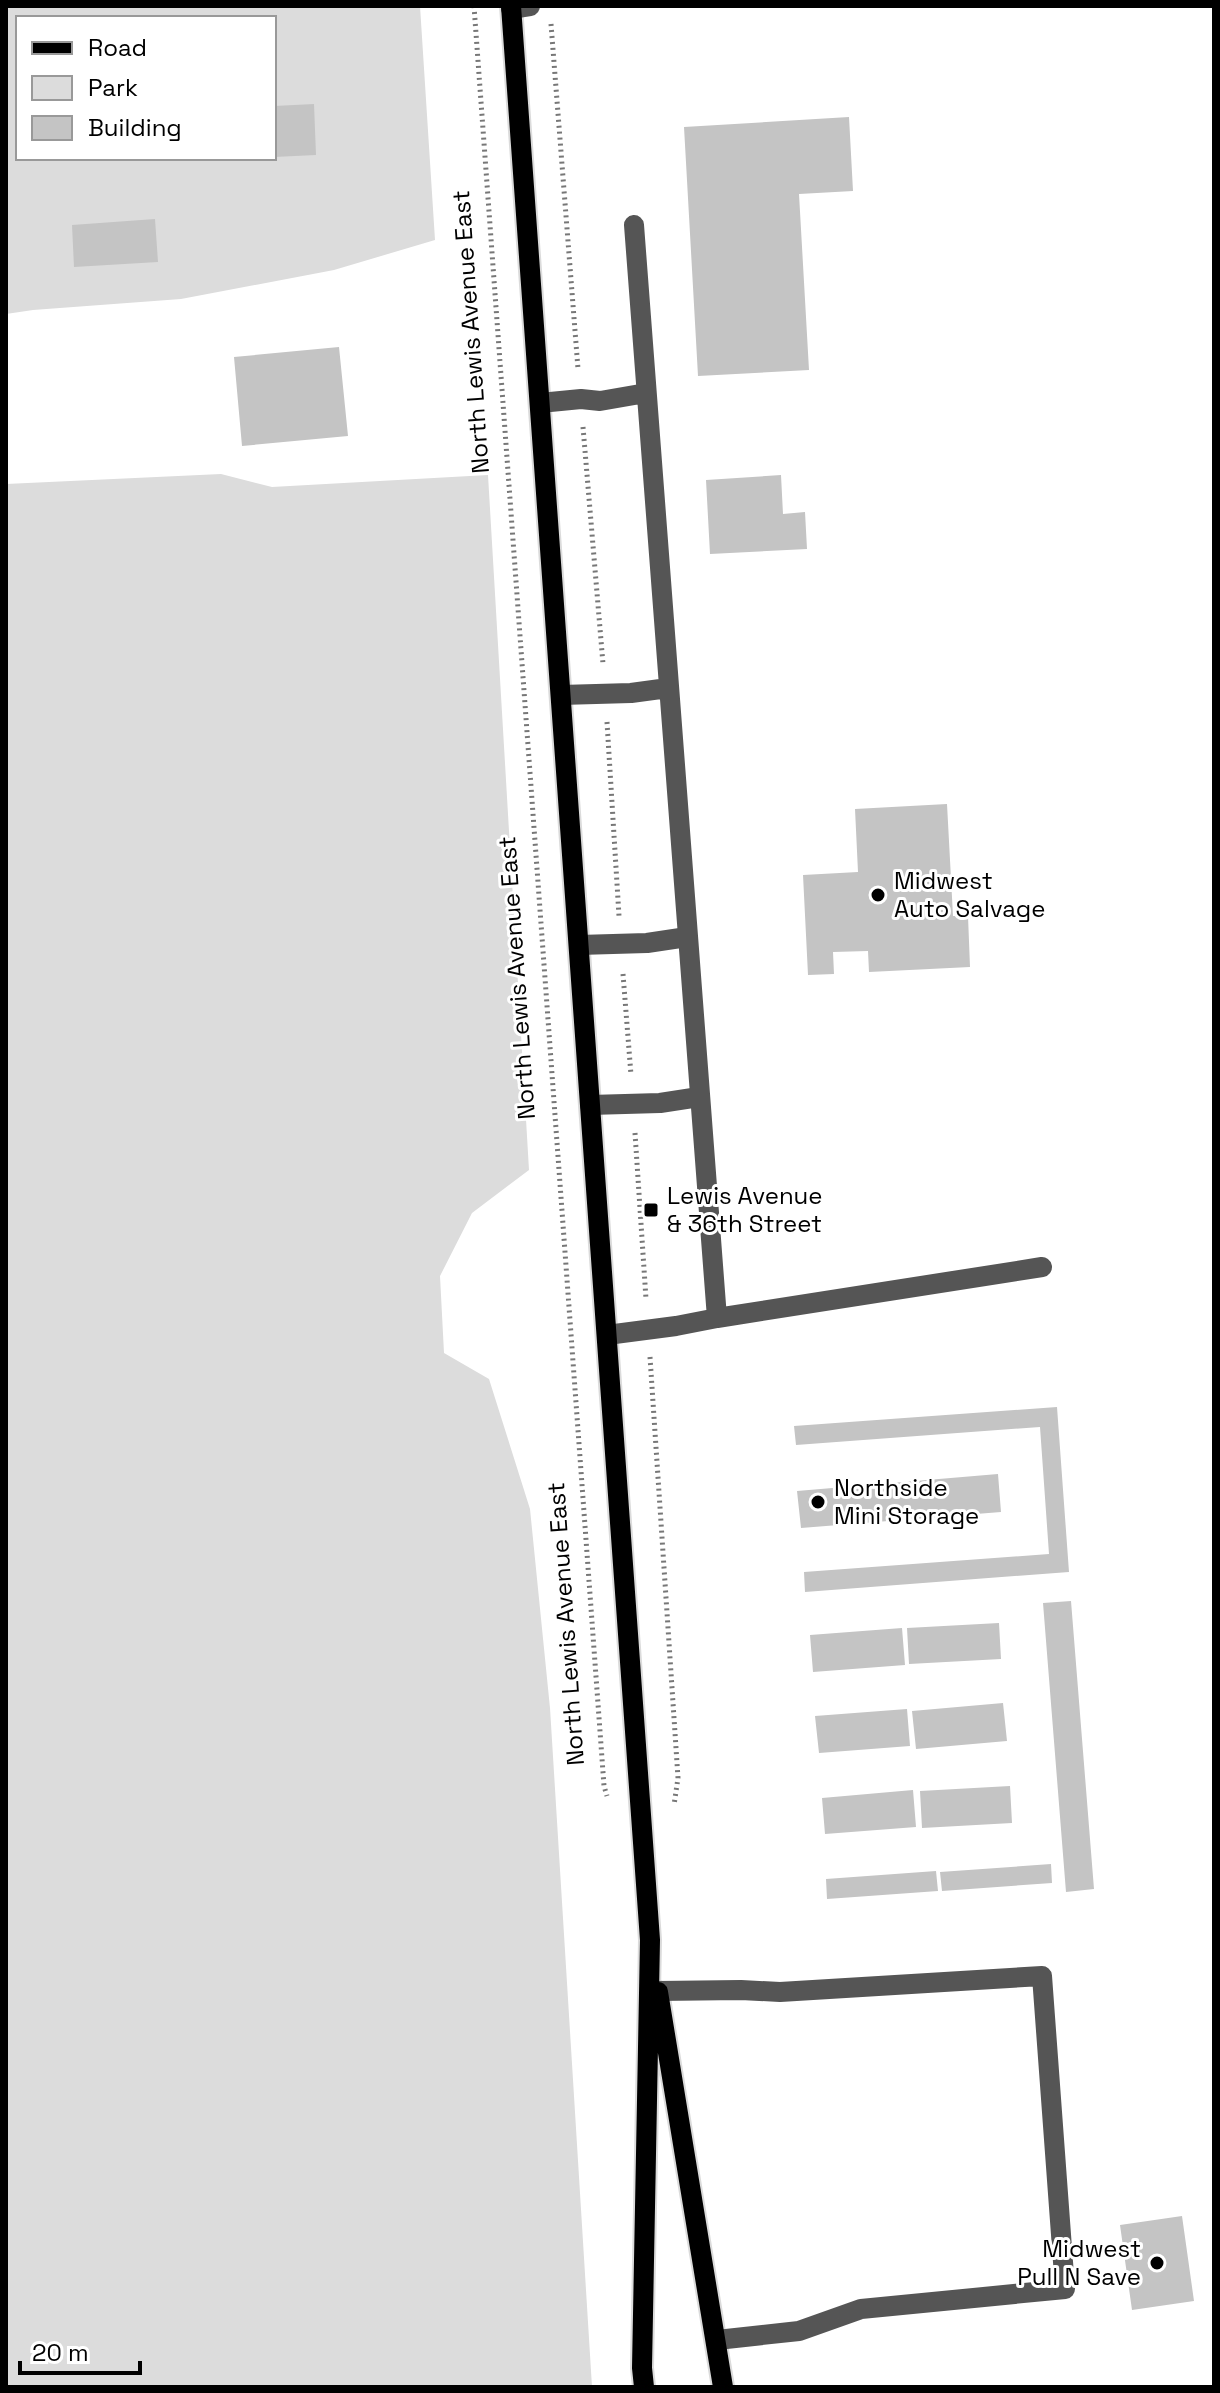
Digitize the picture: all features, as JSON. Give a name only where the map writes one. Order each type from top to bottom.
[{"type":"main road","points":[[517,7],[540,403],[650,1940],[723,2387]]},
{"type":"main road","points":[[644,2387],[642,2352],[650,1940]]},
{"type":"lane","points":[[634,225],[717,1318]]},
{"type":"lane","points":[[540,403],[600,401],[646,393]]},
{"type":"lane","points":[[561,695],[631,693],[668,688]]},
{"type":"lane","points":[[579,945],[647,943],[687,937]]},
{"type":"lane","points":[[590,1105],[660,1103],[699,1097]]},
{"type":"lane","points":[[607,1335],[1042,1267]]},
{"type":"lane","points":[[658,1991],[780,1992],[1042,1976],[1065,2289],[861,2309],[799,2331],[717,2340]]},
{"type":"path","name":"North Lewis Avenue East","points":[[474,6],[604,1786],[608,1800]]},
{"type":"green space","points":[[6,6],[420,6],[435,240],[334,270],[181,299],[6,314]]},
{"type":"green space","points":[[221,474],[272,487],[488,475],[529,1170],[472,1213],[440,1276],[444,1353],[489,1379],[530,1509],[550,1708],[592,2387],[6,2387],[6,484]]},
{"type":"building","points":[[314,104],[316,155],[276,157],[276,106]]},
{"type":"building","points":[[849,117],[853,191],[799,194],[809,370],[698,376],[684,127]]},
{"type":"building","points":[[155,219],[158,262],[74,267],[72,225]]},
{"type":"building","points":[[339,347],[348,436],[242,446],[234,357]]},
{"type":"building","points":[[781,475],[783,514],[805,512],[807,549],[710,554],[706,480]]},
{"type":"building","name":"Midwest Auto Salvage","points":[[947,804],[953,916],[968,916],[970,967],[869,972],[868,951],[833,952],[834,974],[808,975],[803,875],[858,872],[855,809]]},
{"type":"building","points":[[1057,1407],[1069,1572],[805,1592],[804,1572],[1049,1554],[1040,1427],[796,1445],[794,1426]]},
{"type":"building","points":[[998,1474],[1001,1512],[801,1528],[797,1491]]},
{"type":"building","points":[[1071,1601],[1094,1889],[1066,1892],[1043,1603]]},
{"type":"building","points":[[999,1623],[1001,1659],[909,1664],[907,1628]]},
{"type":"building","points":[[902,1628],[905,1665],[813,1672],[810,1635]]},
{"type":"building","points":[[1003,1703],[1007,1741],[916,1749],[912,1711]]},
{"type":"building","points":[[907,1709],[910,1746],[819,1753],[815,1716]]},
{"type":"building","points":[[1010,1786],[1012,1823],[922,1828],[920,1791]]},
{"type":"building","points":[[913,1790],[916,1827],[825,1834],[822,1798]]},
{"type":"building","points":[[1051,1864],[1052,1883],[942,1891],[940,1872]]},
{"type":"building","points":[[936,1871],[938,1891],[827,1899],[826,1879]]},
{"type":"building","name":"Midwest Pull N Save","points":[[1182,2216],[1194,2301],[1132,2310],[1120,2225]]},
{"type":"place","name":"Midwest Auto Salvage","points":[[878,895]]},
{"type":"place","name":"Lewis Avenue & 36th Street","points":[[651,1210]]},
{"type":"place","name":"Northside Mini Storage","points":[[818,1502]]},
{"type":"place","name":"Midwest Pull N Save","points":[[1157,2263]]}]
